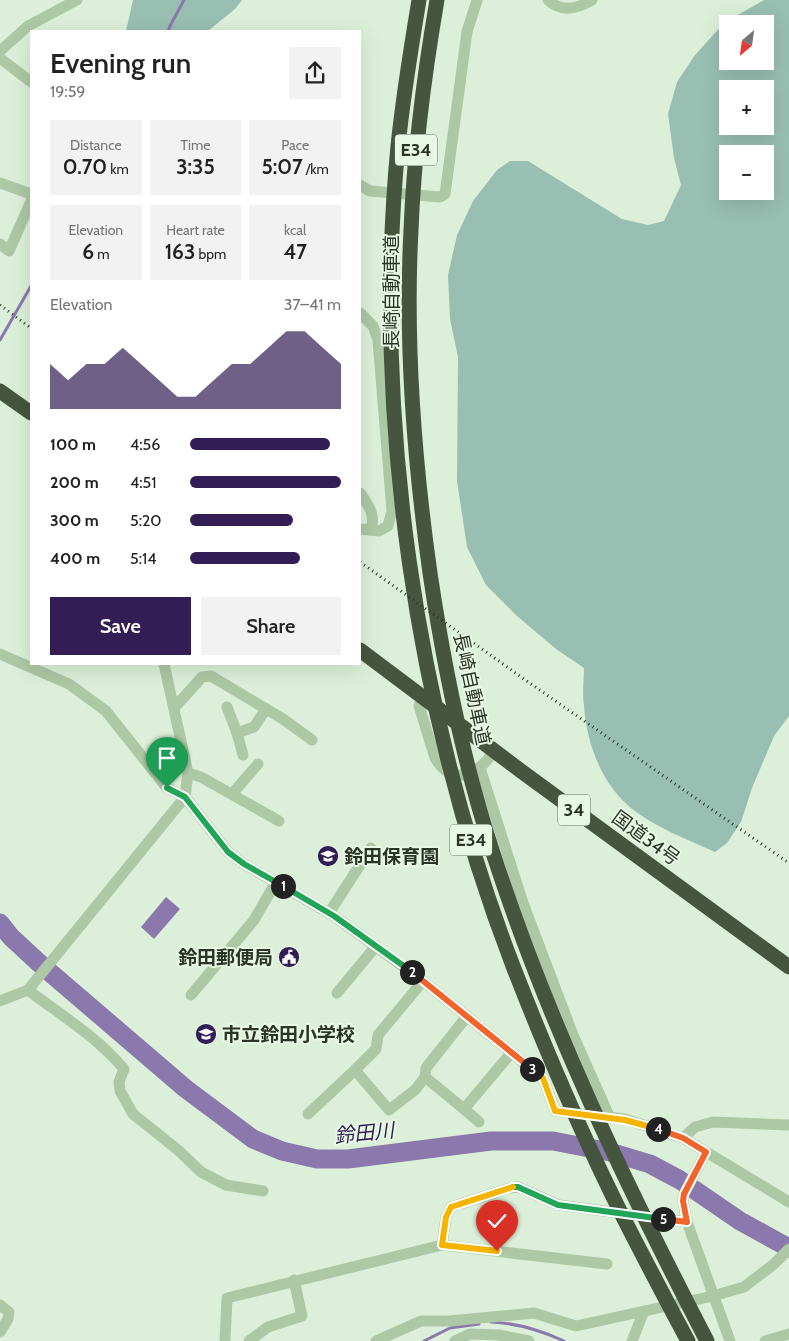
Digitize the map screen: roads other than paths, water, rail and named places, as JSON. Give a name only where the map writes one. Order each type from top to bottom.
[{"type":"highway","name":"長崎自動車道","points":[[419,0],[398,147],[393,230],[392,301],[396,430],[404,520],[420,626],[445,748],[476,857],[512,965],[574,1113],[623,1217],[688,1341]]},
{"type":"highway","name":"長崎自動車道","points":[[437,0],[416,149],[410,231],[413,428],[422,518],[438,623],[462,744],[492,851],[530,959],[593,1112],[640,1211],[707,1341]]},
{"type":"highway","points":[[0,390],[30,412]]},
{"type":"highway","name":"国道34号","points":[[361,651],[494,751],[789,967]]},
{"type":"street","points":[[0,51],[28,26],[77,0]]},
{"type":"street","points":[[365,188],[440,197],[445,194],[467,32],[477,0]]},
{"type":"street","points":[[548,0],[552,4],[564,8],[580,7],[592,0]]},
{"type":"street","points":[[0,58],[30,81]]},
{"type":"street","points":[[0,183],[30,194]]},
{"type":"street","points":[[0,244],[10,251],[30,203]]},
{"type":"street","points":[[361,314],[373,326],[378,340],[392,510],[388,526],[379,531],[365,530]]},
{"type":"street","points":[[361,494],[370,508],[373,525],[365,530]]},
{"type":"street","points":[[0,654],[69,684],[106,711],[167,788],[185,797],[228,852],[244,864],[329,913],[423,980],[543,1078],[555,1111],[625,1120],[683,1138],[704,1156],[789,1202]]},
{"type":"street","points":[[0,1001],[30,988],[185,797],[188,773],[164,665]]},
{"type":"street","points":[[175,707],[202,677],[211,676],[266,709],[312,740]]},
{"type":"street","points":[[424,697],[419,706],[434,758],[446,771],[459,776],[468,774],[487,762],[494,751]]},
{"type":"street","points":[[227,707],[243,755]]},
{"type":"street","points":[[237,733],[254,727],[266,709]]},
{"type":"street","points":[[232,794],[258,764]]},
{"type":"street","points":[[480,768],[526,912],[574,1035],[610,1118]]},
{"type":"street","points":[[188,773],[201,777],[279,821]]},
{"type":"street","points":[[329,913],[371,848]]},
{"type":"street","points":[[191,995],[254,920],[276,882]]},
{"type":"street","points":[[337,993],[376,946]]},
{"type":"street","points":[[308,1114],[376,1049],[378,1035],[423,980]]},
{"type":"street","points":[[30,988],[115,1058],[124,1069],[119,1082],[120,1091],[134,1114],[178,1150],[201,1172],[226,1185],[263,1191]]},
{"type":"street","points":[[355,1070],[389,1110],[415,1090],[425,1077],[426,1068],[467,1016]]},
{"type":"street","points":[[464,1109],[511,1053]]},
{"type":"street","points":[[425,1077],[479,1122]]},
{"type":"street","points":[[683,1138],[695,1126],[713,1122],[789,1125]]},
{"type":"street","points":[[704,1156],[684,1194],[683,1201],[687,1222],[730,1341]]},
{"type":"street","points":[[442,1245],[446,1217],[451,1207],[518,1187],[558,1205],[687,1222]]},
{"type":"street","points":[[225,1341],[227,1298],[442,1245],[606,1264]]},
{"type":"street","points":[[376,1341],[421,1322],[534,1313],[576,1326],[713,1296],[744,1287],[774,1264],[789,1249]]},
{"type":"street","points":[[249,1341],[268,1327],[302,1316],[294,1280]]},
{"type":"street","points":[[0,1305],[9,1312],[8,1319],[0,1332]]},
{"type":"street","points":[[632,1341],[644,1311]]},
{"type":"street","points":[[455,1341],[470,1334],[499,1335],[528,1341]]},
{"type":"street","points":[[765,1341],[789,1334]]},
{"type":"waterway","points":[[168,30],[184,0]]},
{"type":"waterway","points":[[0,340],[30,288]]},
{"type":"waterway","name":"鈴田川","points":[[0,923],[11,937],[39,963],[186,1089],[253,1139],[282,1151],[317,1159],[348,1159],[491,1141],[553,1141],[610,1152],[650,1164],[680,1180],[740,1221],[789,1248]]},
{"type":"waterway","points":[[491,1322],[528,1328],[564,1341]]},
{"type":"waterway","points":[[424,1341],[450,1328],[479,1324]]},
{"type":"railway","points":[[0,305],[30,327]]},
{"type":"railway","points":[[361,563],[531,684],[789,863]]},
{"type":"place","name":"鈴田保育園","points":[[328,856]]},
{"type":"place","name":"鈴田郵便局","points":[[289,957]]},
{"type":"place","name":"市立鈴田小学校","points":[[206,1034]]}]
